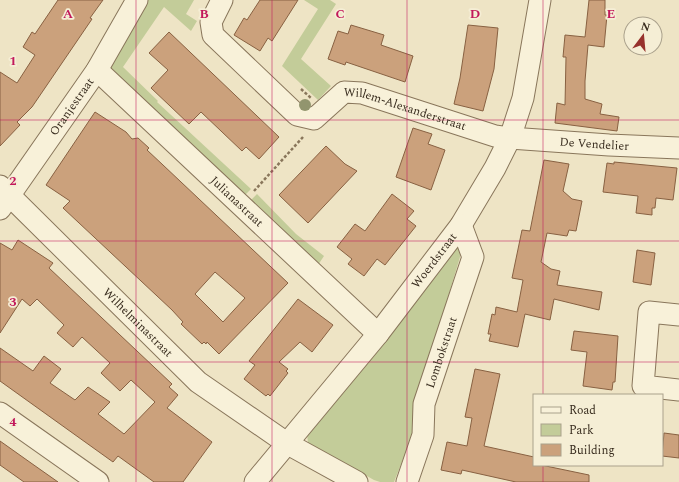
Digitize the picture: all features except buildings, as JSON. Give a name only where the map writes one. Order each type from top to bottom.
[{"type":"street","name":"Oranjestraat","points":[[3,197],[96,70],[137,0]]},
{"type":"street","points":[[222,0],[211,22],[213,35],[297,115],[314,119]]},
{"type":"street","name":"Woerdstraat","points":[[255,482],[378,334],[461,225],[495,168],[510,138],[523,98],[540,0]]},
{"type":"street","name":"Julianastraat","points":[[96,70],[378,334]]},
{"type":"street","name":"Willem-Alexanderstraat","points":[[314,119],[344,92],[362,93],[495,136],[510,138]]},
{"type":"street","name":"De Vendelier","points":[[510,138],[609,146],[679,148]]},
{"type":"street","name":"Wilhelminastraat","points":[[3,197],[198,382],[288,444],[358,482]]},
{"type":"street","name":"Lombokstraat","points":[[407,482],[423,435],[424,404],[473,257],[461,225]]},
{"type":"street","points":[[679,315],[649,312],[643,386],[679,390]]},
{"type":"street","points":[[0,413],[98,482]]},
{"type":"path","points":[[241,205],[302,139],[314,119]]},
{"type":"green space","points":[[147,0],[194,0],[186,14],[197,21],[191,31],[164,7],[123,67],[158,101],[157,102],[251,189],[244,196],[104,64]]},
{"type":"green space","points":[[304,0],[330,0],[336,4],[301,59],[331,86],[318,100],[282,66],[318,9]]},
{"type":"green space","points":[[257,194],[296,234],[324,256],[318,265],[250,201]]},
{"type":"green space","points":[[455,243],[460,249],[460,257],[413,414],[415,429],[394,482],[380,482],[308,443],[307,434]]}]
